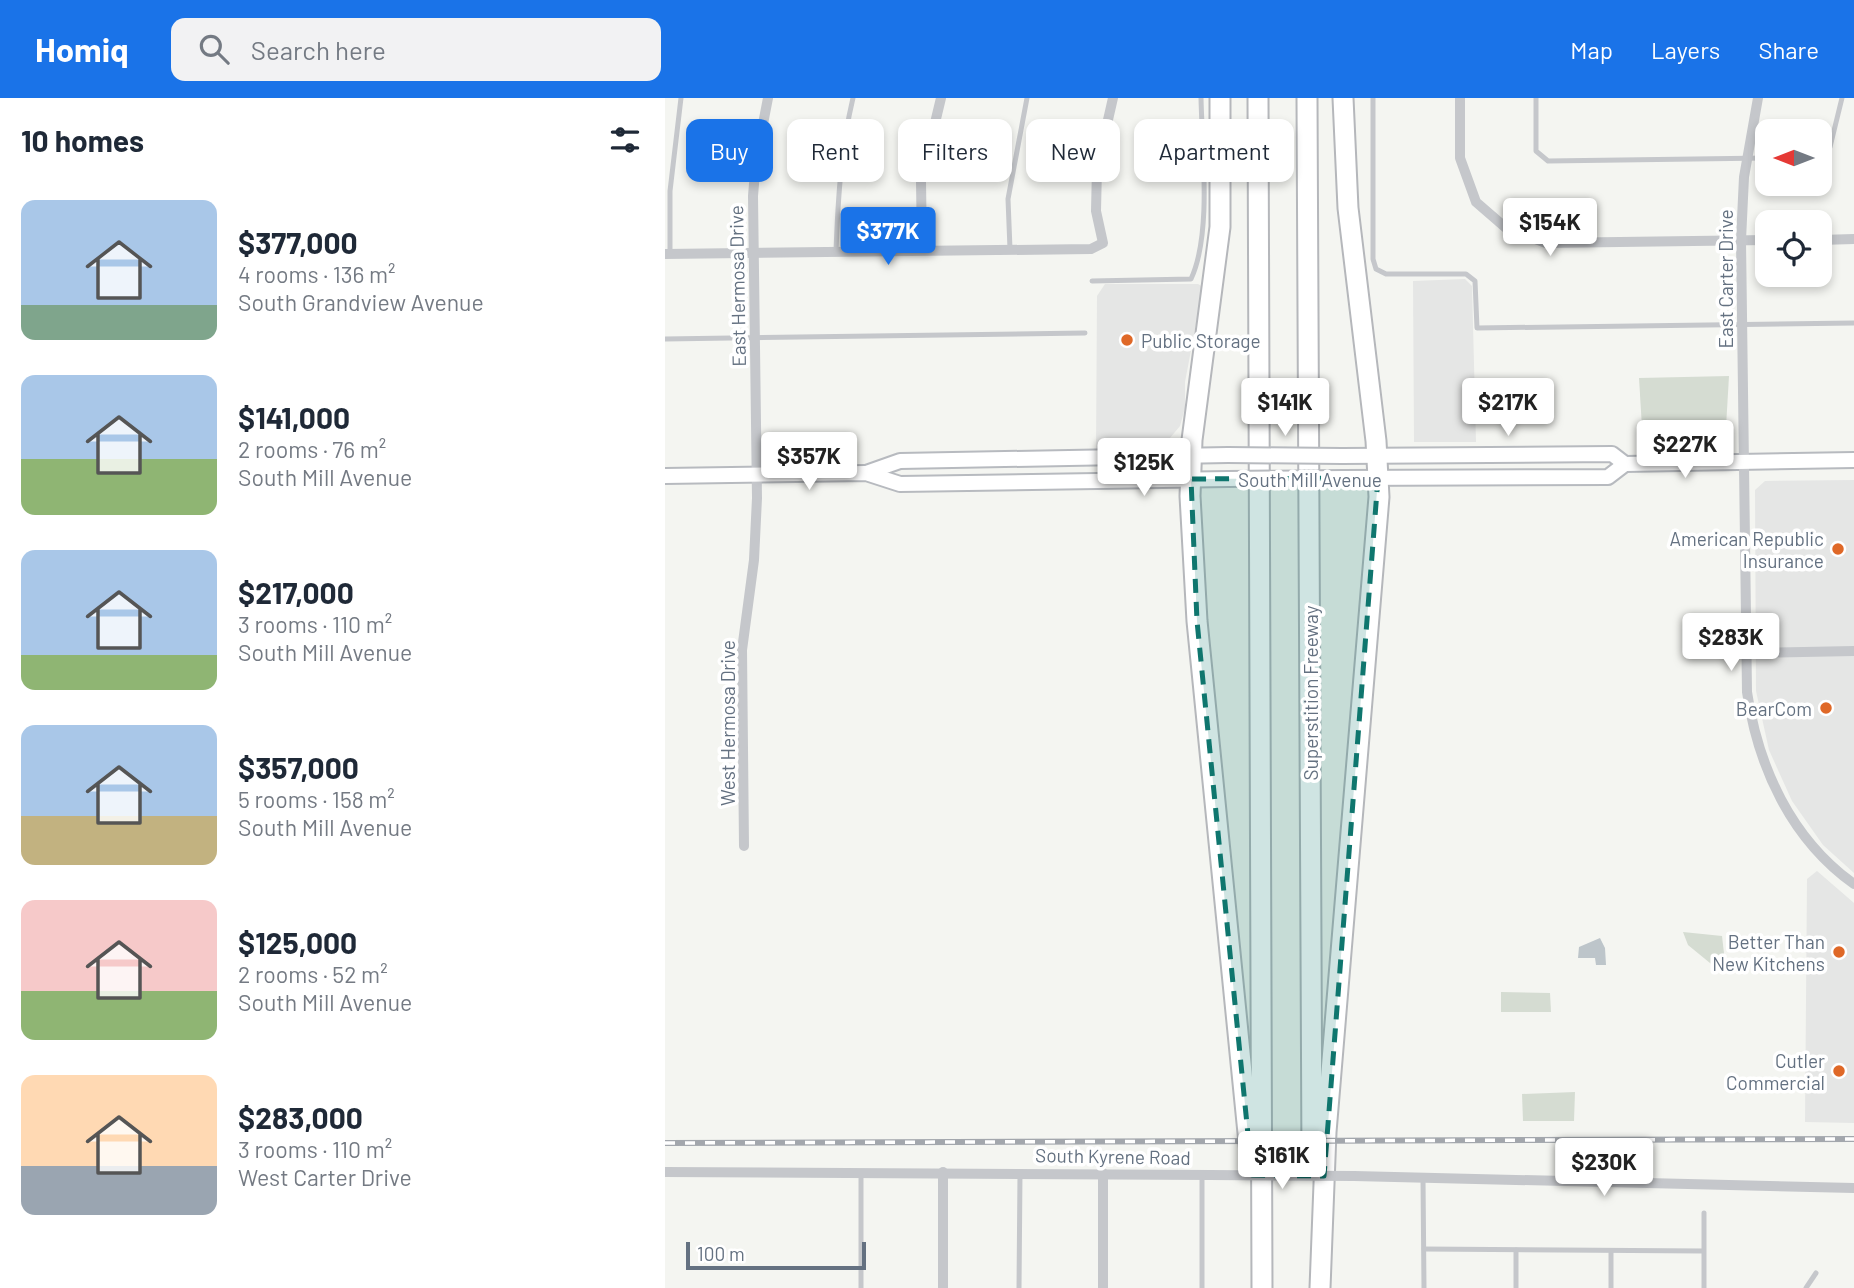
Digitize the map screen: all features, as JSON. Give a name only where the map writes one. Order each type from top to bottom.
[{"type":"highway","points":[[1220,98],[1220,227],[1191,456],[1191,480],[1197,621],[1262,1282]]},
{"type":"highway","points":[[1258,98],[1262,1282]]},
{"type":"highway","name":"Superstition Freeway","points":[[1307,98],[1313,1288]]},
{"type":"highway","points":[[1320,1288],[1326,1132],[1366,660],[1378,478],[1378,456],[1348,208],[1343,98]]},
{"type":"main road","name":"South Mill Avenue","points":[[665,476],[866,473],[900,461],[1228,455],[1612,454],[1625,464]]},
{"type":"main road","name":"South Mill Avenue","points":[[866,473],[900,484],[1608,477],[1625,464],[1854,460]]},
{"type":"street","name":"East Hermosa Drive","points":[[756,475],[754,180],[768,98]]},
{"type":"street","points":[[922,250],[921,181],[941,98]]},
{"type":"street","points":[[667,254],[1091,249],[1103,243],[1096,211],[1097,168],[1113,98]]},
{"type":"street","points":[[1460,98],[1460,158],[1476,202],[1506,228],[1546,243],[1755,240]]},
{"type":"street","name":"East Carter Drive","points":[[1758,98],[1751,121],[1741,240],[1746,653],[1749,705],[1763,764],[1792,820],[1820,854],[1854,884]]},
{"type":"street","points":[[1832,240],[1854,239]]},
{"type":"street","name":"West Hermosa Drive","points":[[744,846],[742,650],[755,549],[756,475]]},
{"type":"street","points":[[1746,653],[1854,651]]},
{"type":"street","name":"South Kyrene Road","points":[[665,1172],[1355,1176],[1854,1188]]},
{"type":"street","points":[[943,1172],[943,1288]]},
{"type":"street","points":[[1103,1173],[1103,1288]]},
{"type":"lane","points":[[667,254],[670,191],[681,98]]},
{"type":"lane","points":[[836,252],[839,188],[846,128],[853,98]]},
{"type":"lane","points":[[1010,249],[1008,199],[1027,98]]},
{"type":"lane","points":[[1093,281],[1191,279],[1200,260],[1203,218],[1201,98]]},
{"type":"lane","points":[[1373,98],[1373,259],[1376,269],[1387,274],[1466,274],[1475,281],[1477,328],[1854,323]]},
{"type":"lane","points":[[1536,98],[1536,151],[1548,161],[1755,159]]},
{"type":"lane","points":[[1832,143],[1842,98]]},
{"type":"lane","points":[[665,339],[1085,333]]},
{"type":"lane","points":[[861,1172],[861,1288]]},
{"type":"lane","points":[[1019,1288],[1020,1172]]},
{"type":"lane","points":[[1202,1288],[1206,1175]]},
{"type":"lane","points":[[1423,1178],[1424,1288]]},
{"type":"lane","points":[[1704,1213],[1704,1288]]},
{"type":"lane","points":[[1425,1249],[1611,1253],[1703,1251]]},
{"type":"lane","points":[[1516,1250],[1516,1288]]},
{"type":"lane","points":[[1611,1253],[1611,1288]]},
{"type":"lane","points":[[1806,1288],[1816,1273]]},
{"type":"highlighted area","points":[[1378,478],[1324,1176],[1252,1175],[1197,621],[1191,479]]},
{"type":"shaded area","points":[[1465,279],[1472,286],[1476,442],[1414,442],[1413,281]]},
{"type":"shaded area","points":[[1105,284],[1198,284],[1203,287],[1185,382],[1185,408],[1180,426],[1164,445],[1096,450],[1097,296]]},
{"type":"shaded area","points":[[1729,376],[1725,444],[1643,444],[1639,378]]},
{"type":"shaded area","points":[[1854,480],[1854,873],[1823,845],[1792,801],[1769,750],[1756,691],[1755,490],[1765,481]]},
{"type":"shaded area","points":[[1817,871],[1854,903],[1854,1123],[1805,1122],[1807,879]]},
{"type":"shaded area","points":[[1683,932],[1722,936],[1725,962],[1721,972],[1688,945]]},
{"type":"shaded area","points":[[1600,938],[1605,948],[1606,965],[1596,965],[1595,958],[1578,958],[1579,947]]},
{"type":"shaded area","points":[[1501,992],[1550,993],[1551,1012],[1501,1012]]},
{"type":"shaded area","points":[[1575,1092],[1574,1121],[1523,1121],[1522,1094]]},
{"type":"railway","points":[[665,1143],[1854,1139]]},
{"type":"place","name":"Public Storage","points":[[1127,340]]},
{"type":"place","name":"American Republic Insurance","points":[[1838,549]]},
{"type":"place","name":"BearCom","points":[[1826,708]]},
{"type":"place","name":"Better Than New Kitchens","points":[[1839,952]]},
{"type":"place","name":"Cutler Commercial","points":[[1839,1071]]}]
